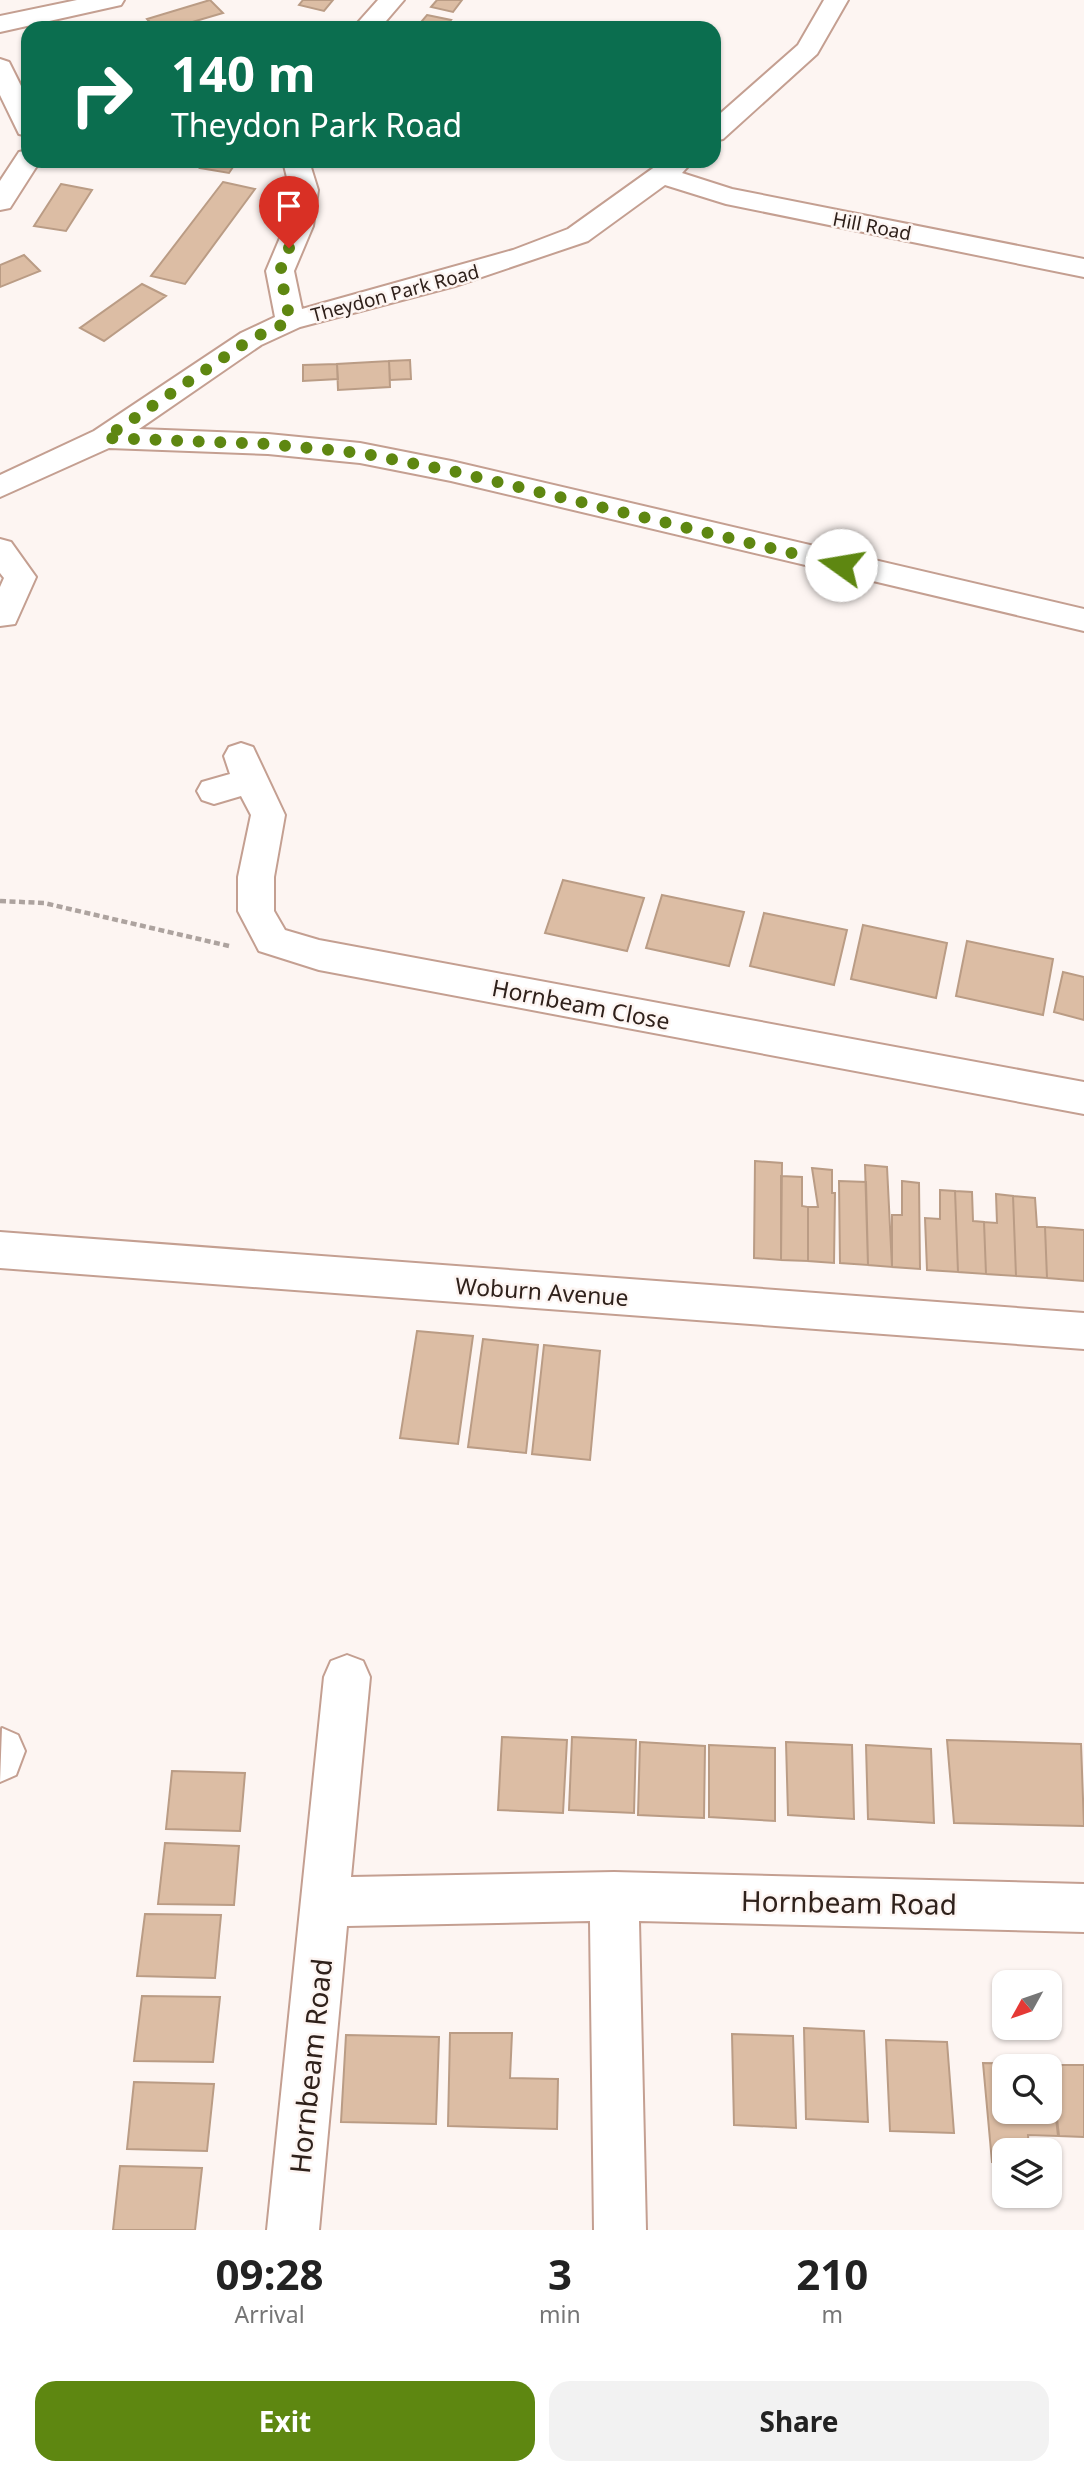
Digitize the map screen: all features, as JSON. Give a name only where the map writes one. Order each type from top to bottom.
[{"type":"street","points":[[0,24],[112,0]]},
{"type":"street","points":[[372,21],[392,0]]},
{"type":"street","points":[[721,127],[808,49],[836,0]]},
{"type":"street","points":[[0,67],[21,113]]},
{"type":"street","points":[[0,202],[22,168]]},
{"type":"street","points":[[290,321],[280,271],[299,226],[304,190],[298,168]]},
{"type":"street","name":"Theydon Park Road","points":[[0,487],[105,438],[251,339],[290,321],[445,280],[523,256],[578,235],[671,168]]},
{"type":"street","name":"Hill Road","points":[[671,168],[726,196],[1084,268]]},
{"type":"street","points":[[105,438],[268,444],[360,453],[452,471],[1084,620]]},
{"type":"street","points":[[0,550],[20,577],[4,616]]},
{"type":"street","points":[[214,791],[246,769],[268,815],[256,877],[256,911],[272,941]]},
{"type":"street","name":"Hornbeam Close","points":[[272,941],[318,956],[1084,1098]]},
{"type":"street","name":"Woburn Avenue","points":[[0,1250],[1084,1331]]},
{"type":"street","name":"Hornbeam Road","points":[[293,2230],[347,1677]]},
{"type":"street","points":[[614,1896],[621,2230]]},
{"type":"street","name":"Hornbeam Road","points":[[327,1902],[614,1896],[1084,1908]]},
{"type":"path","points":[[0,901],[44,903],[244,949],[272,941]]},
{"type":"building","points":[[210,0],[223,13],[196,21],[147,19]]},
{"type":"building","points":[[303,0],[333,0],[324,11],[299,5]]},
{"type":"building","points":[[437,0],[462,0],[453,12],[431,7]]},
{"type":"building","points":[[427,15],[451,20],[450,21],[422,21]]},
{"type":"building","points":[[200,168],[232,168],[229,173]]},
{"type":"building","points":[[223,182],[255,189],[185,284],[151,276]]},
{"type":"building","points":[[61,184],[92,190],[66,231],[34,226]]},
{"type":"building","points":[[24,255],[40,271],[0,287],[0,265]]},
{"type":"building","points":[[142,284],[166,296],[104,341],[80,328]]},
{"type":"building","points":[[410,360],[411,379],[390,380],[389,361]]},
{"type":"building","points":[[389,361],[390,387],[338,390],[337,364]]},
{"type":"building","points":[[337,364],[338,379],[303,381],[303,365]]},
{"type":"building","points":[[563,880],[644,898],[627,951],[545,933]]},
{"type":"building","points":[[662,895],[744,912],[729,966],[646,948]]},
{"type":"building","points":[[764,913],[847,930],[834,985],[750,966]]},
{"type":"building","points":[[863,925],[947,943],[936,998],[851,979]]},
{"type":"building","points":[[967,941],[1053,959],[1043,1015],[956,996]]},
{"type":"building","points":[[1063,972],[1084,977],[1084,1020],[1054,1012]]},
{"type":"building","points":[[755,1161],[782,1163],[781,1260],[754,1258]]},
{"type":"building","points":[[865,1165],[887,1167],[892,1267],[868,1265]]},
{"type":"building","points":[[812,1168],[832,1170],[832,1193],[835,1193],[834,1263],[808,1261],[808,1207],[818,1207]]},
{"type":"building","points":[[781,1176],[802,1177],[802,1206],[808,1207],[808,1261],[781,1260]]},
{"type":"building","points":[[839,1181],[866,1182],[868,1265],[840,1263]]},
{"type":"building","points":[[902,1181],[919,1183],[920,1269],[892,1267],[892,1215],[902,1215]]},
{"type":"building","points":[[940,1190],[955,1191],[958,1272],[927,1270],[925,1218],[940,1219]]},
{"type":"building","points":[[955,1191],[972,1192],[973,1221],[984,1222],[986,1274],[958,1272]]},
{"type":"building","points":[[996,1194],[1013,1196],[1016,1276],[986,1274],[984,1222],[997,1223]]},
{"type":"building","points":[[1013,1196],[1035,1198],[1037,1227],[1045,1227],[1047,1278],[1016,1276]]},
{"type":"building","points":[[1045,1227],[1084,1230],[1084,1281],[1047,1278]]},
{"type":"building","points":[[417,1331],[473,1336],[458,1444],[400,1438]]},
{"type":"building","points":[[483,1339],[538,1345],[526,1453],[468,1447]]},
{"type":"building","points":[[544,1345],[600,1351],[590,1460],[532,1454]]},
{"type":"building","points":[[502,1737],[567,1740],[563,1813],[498,1810]]},
{"type":"building","points":[[572,1737],[636,1740],[634,1813],[569,1810]]},
{"type":"building","points":[[947,1740],[1081,1744],[1084,1826],[954,1823]]},
{"type":"building","points":[[640,1742],[705,1746],[704,1818],[638,1815]]},
{"type":"building","points":[[786,1742],[852,1745],[854,1819],[788,1815]]},
{"type":"building","points":[[709,1745],[775,1748],[775,1821],[709,1817]]},
{"type":"building","points":[[866,1745],[931,1749],[934,1823],[868,1819]]},
{"type":"building","points":[[172,1771],[245,1773],[240,1831],[166,1829]]},
{"type":"building","points":[[165,1843],[239,1846],[234,1905],[158,1904]]},
{"type":"building","points":[[145,1914],[221,1915],[215,1978],[137,1976]]},
{"type":"building","points":[[142,1996],[220,1997],[213,2062],[134,2061]]},
{"type":"building","points":[[804,2028],[864,2031],[868,2122],[806,2119]]},
{"type":"building","points":[[450,2033],[512,2033],[510,2078],[558,2079],[557,2129],[448,2126]]},
{"type":"building","points":[[732,2034],[793,2036],[796,2128],[734,2125]]},
{"type":"building","points":[[346,2035],[439,2037],[436,2124],[341,2122]]},
{"type":"building","points":[[886,2040],[947,2042],[954,2133],[890,2131]]},
{"type":"building","points":[[983,2063],[992,2063],[992,2124],[1057,2124],[1058,2136],[1028,2135],[1028,2138],[992,2138],[992,2162]]},
{"type":"building","points":[[1062,2065],[1084,2065],[1084,2137],[1059,2136],[1058,2124],[1062,2124]]},
{"type":"building","points":[[134,2082],[214,2084],[207,2151],[127,2149]]},
{"type":"building","points":[[120,2166],[202,2168],[195,2230],[113,2230]]},
{"type":"route","points":[[289,248],[280,271],[290,321],[251,339],[105,438],[268,444],[360,453],[452,471],[841,565]]}]
